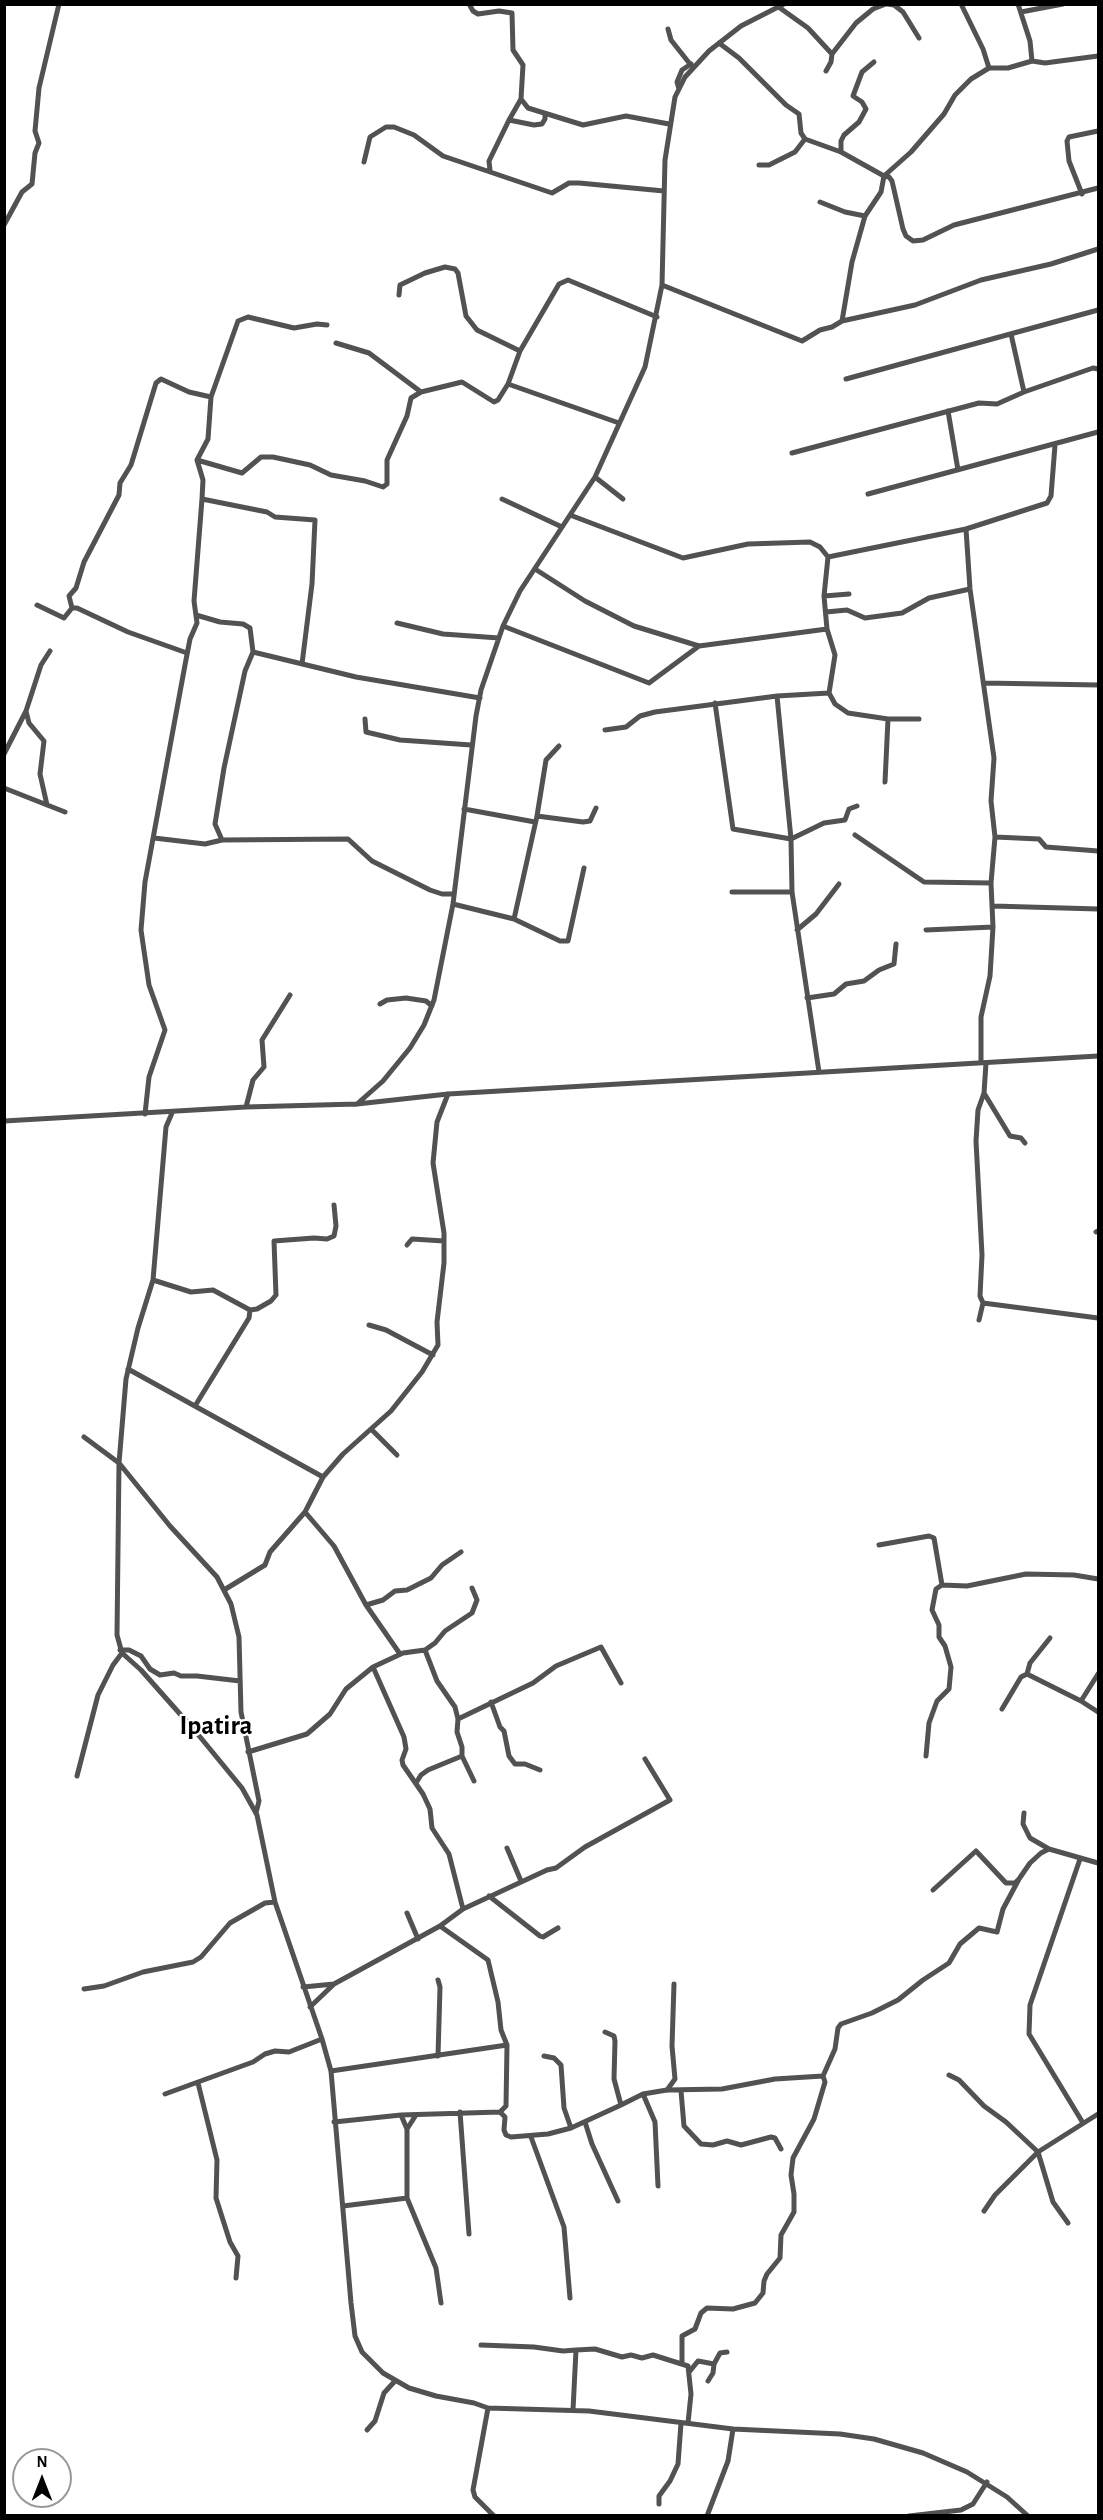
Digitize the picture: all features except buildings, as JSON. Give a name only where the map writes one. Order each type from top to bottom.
[{"type":"street","points":[[4,225],[22,192],[32,184],[35,153],[39,143],[35,131],[39,88],[59,4]]},
{"type":"street","points":[[469,4],[478,14],[499,11],[512,13]]},
{"type":"street","points":[[490,170],[489,161],[521,99],[523,66],[513,50],[512,4]]},
{"type":"street","points":[[825,71],[831,62],[832,54],[856,23],[873,9],[887,4],[894,5],[903,12],[919,38]]},
{"type":"street","points":[[961,4],[983,49],[989,68]]},
{"type":"street","points":[[1018,4],[1030,41],[1032,61]]},
{"type":"street","points":[[1021,12],[1063,4]]},
{"type":"street","points":[[357,1104],[396,1066],[424,1025],[432,1006],[453,904],[471,745],[480,698],[503,626],[520,591],[595,477],[645,367],[662,285],[664,160],[669,124],[678,89],[693,64],[719,43],[741,26],[782,6],[808,28],[832,54]]},
{"type":"street","points":[[668,29],[671,40],[693,64]]},
{"type":"street","points":[[719,43],[739,58],[786,105],[799,114],[801,133],[805,139],[841,152],[889,177],[892,181],[903,229],[906,236],[913,242],[923,240],[954,225],[1098,189]]},
{"type":"street","points":[[842,321],[852,262],[865,216],[881,192],[884,176],[911,152],[944,114],[964,84],[989,68],[1008,68],[1032,61],[1045,63],[1098,56]]},
{"type":"street","points":[[841,152],[841,141],[844,135],[859,122],[866,109],[862,102],[854,96],[862,72],[874,62]]},
{"type":"street","points":[[521,99],[528,108],[583,125],[626,116],[669,124]]},
{"type":"street","points":[[509,120],[534,125],[542,124],[545,114]]},
{"type":"street","points":[[364,162],[370,138],[386,127],[394,127],[414,135],[443,156],[490,170],[552,193],[569,183],[664,191]]},
{"type":"street","points":[[1082,194],[1069,161],[1068,137],[1098,131]]},
{"type":"street","points":[[759,165],[770,165],[795,152],[805,139]]},
{"type":"street","points":[[820,202],[845,212],[865,216]]},
{"type":"street","points":[[662,285],[765,324],[802,341],[842,321],[915,305],[981,280],[1051,264],[1098,249]]},
{"type":"street","points":[[399,295],[399,285],[408,279],[445,267],[454,269],[459,273],[466,316],[477,330],[520,351]]},
{"type":"street","points":[[197,460],[242,473],[261,457],[273,457],[310,465],[331,475],[386,486],[387,460],[407,416],[411,398],[421,392],[462,382],[494,402],[503,395],[520,351],[560,285],[568,280],[657,317]]},
{"type":"street","points":[[846,379],[1098,310]]},
{"type":"street","points":[[145,1114],[149,1077],[165,1030],[148,985],[141,930],[145,882],[187,653],[197,623],[194,601],[203,480],[197,460],[208,439],[211,397],[238,321],[243,318],[267,320],[294,328],[316,324],[327,325]]},
{"type":"street","points":[[1011,334],[1024,392]]},
{"type":"street","points":[[336,343],[369,353],[421,392]]},
{"type":"street","points":[[792,453],[979,403],[997,404],[1093,368],[1098,369]]},
{"type":"street","points":[[72,608],[69,596],[76,588],[84,562],[119,495],[120,483],[131,465],[156,383],[162,379],[189,392],[211,397]]},
{"type":"street","points":[[508,384],[619,423]]},
{"type":"street","points":[[948,411],[958,470]]},
{"type":"street","points":[[868,494],[1098,432]]},
{"type":"street","points":[[828,557],[966,529],[1047,503],[1051,496],[1055,445]]},
{"type":"street","points":[[595,477],[623,500]]},
{"type":"street","points":[[202,499],[258,510],[275,517],[315,520],[312,584],[302,664]]},
{"type":"street","points":[[502,499],[562,527]]},
{"type":"street","points":[[570,515],[683,558],[748,544],[810,542],[828,557],[824,596],[827,629],[835,655],[829,693],[835,704],[848,713],[888,719],[919,718]]},
{"type":"street","points":[[966,529],[970,589],[994,758],[991,801],[995,837],[991,883],[993,927],[990,976],[981,1017],[984,1093],[978,1110],[976,1141],[982,1255],[980,1296],[983,1303],[979,1320]]},
{"type":"street","points":[[535,569],[585,601],[634,626],[699,646],[827,629]]},
{"type":"street","points":[[826,612],[848,610],[865,618],[902,613],[929,598],[970,589]]},
{"type":"street","points":[[824,596],[849,594]]},
{"type":"street","points":[[37,605],[64,618],[72,608]]},
{"type":"street","points":[[72,608],[187,653]]},
{"type":"street","points":[[196,615],[220,622],[243,624],[250,628],[253,652],[245,671],[215,824],[222,840]]},
{"type":"street","points":[[397,623],[443,634],[499,638]]},
{"type":"street","points":[[503,626],[649,683],[699,646]]},
{"type":"street","points":[[4,754],[26,711],[41,665],[50,651]]},
{"type":"street","points":[[253,652],[356,676],[480,698]]},
{"type":"street","points":[[984,683],[1098,685]]},
{"type":"street","points":[[605,730],[626,727],[640,716],[655,712],[777,696],[829,693]]},
{"type":"street","points":[[777,696],[791,839],[792,892],[819,1072]]},
{"type":"street","points":[[715,703],[733,829],[791,839],[824,823],[845,820],[849,809],[856,806]]},
{"type":"street","points":[[26,711],[29,723],[44,741],[40,774],[47,805]]},
{"type":"street","points":[[365,719],[366,732],[400,740],[471,745]]},
{"type":"street","points":[[885,782],[888,719]]},
{"type":"street","points":[[514,919],[536,819],[546,760],[559,746]]},
{"type":"street","points":[[4,788],[65,812]]},
{"type":"street","points":[[464,809],[536,819],[583,822],[590,821],[596,808]]},
{"type":"street","points":[[855,835],[924,882],[991,883]]},
{"type":"street","points":[[995,837],[1039,839],[1046,847],[1098,851]]},
{"type":"street","points":[[154,838],[205,844],[222,840],[348,839],[372,861],[415,881],[430,891],[454,894]]},
{"type":"street","points":[[453,904],[514,919],[560,941],[568,941],[584,868]]},
{"type":"street","points":[[797,930],[816,914],[839,884]]},
{"type":"street","points":[[732,892],[792,892]]},
{"type":"street","points":[[993,906],[1098,909]]},
{"type":"street","points":[[926,930],[993,927]]},
{"type":"street","points":[[807,998],[834,994],[846,984],[864,981],[879,970],[894,964],[896,944]]},
{"type":"street","points":[[246,1107],[253,1080],[264,1067],[262,1040],[290,994]]},
{"type":"street","points":[[380,1004],[387,1000],[406,998],[426,1001],[432,1006]]},
{"type":"street","points":[[4,1121],[246,1107],[357,1104],[448,1094],[1098,1056]]},
{"type":"street","points":[[984,1093],[1010,1136],[1021,1138],[1025,1143]]},
{"type":"street","points":[[224,1590],[265,1564],[270,1552],[305,1512],[323,1477],[343,1454],[391,1411],[438,1346],[437,1322],[444,1241],[433,1163],[437,1122],[448,1094]]},
{"type":"street","points":[[159,1113],[166,1127]]},
{"type":"street","points":[[172,1113],[166,1127],[153,1280],[141,1316],[128,1369],[119,1463],[116,1620],[121,1651],[196,1732],[257,1810]]},
{"type":"street","points":[[153,1280],[191,1292],[213,1290],[250,1310],[257,1309],[271,1301],[276,1295],[274,1241],[327,1239],[334,1236],[336,1226],[334,1205]]},
{"type":"street","points":[[407,1245],[412,1239],[444,1241]]},
{"type":"street","points":[[983,1303],[1098,1318]]},
{"type":"street","points":[[195,1406],[249,1318],[250,1310]]},
{"type":"street","points":[[369,1325],[386,1329],[433,1355]]},
{"type":"street","points":[[128,1369],[323,1477]]},
{"type":"street","points":[[371,1429],[397,1455]]},
{"type":"street","points":[[84,1437],[119,1463],[170,1526],[217,1577],[231,1604],[240,1637],[241,1712],[275,1902],[331,2071],[355,2336],[362,2352],[383,2373],[395,2381],[423,2393],[488,2408],[573,2410],[734,2429],[840,2434],[874,2439],[931,2456],[987,2482],[1028,2515]]},
{"type":"street","points":[[305,1512],[334,1546],[366,1605],[400,1654]]},
{"type":"street","points":[[879,1545],[929,1536],[934,1538],[942,1585]]},
{"type":"street","points":[[366,1605],[382,1600],[395,1591],[407,1590],[431,1578],[442,1565],[461,1552]]},
{"type":"street","points":[[927,1756],[929,1724],[937,1701],[949,1689],[951,1667],[945,1646],[939,1637],[939,1625],[932,1610],[936,1590],[942,1585],[968,1586],[1026,1574],[1074,1575],[1098,1579]]},
{"type":"street","points":[[249,1752],[307,1734],[330,1714],[346,1689],[373,1667],[400,1654],[425,1650],[435,1643],[445,1631],[472,1613],[477,1600],[472,1588]]},
{"type":"street","points":[[1002,1709],[1021,1677],[1027,1674],[1030,1663],[1050,1638]]},
{"type":"street","points":[[458,1719],[533,1683],[556,1666],[601,1647],[621,1683]]},
{"type":"street","points":[[121,1651],[129,1650],[141,1656],[150,1669],[160,1675],[174,1672],[181,1676],[240,1681]]},
{"type":"street","points":[[425,1650],[437,1681],[455,1707],[462,1756],[474,1781]]},
{"type":"street","points":[[77,1776],[98,1695],[121,1651]]},
{"type":"street","points":[[373,1667],[404,1737],[406,1749],[402,1760],[403,1765],[430,1809],[432,1828],[449,1854],[463,1909]]},
{"type":"street","points":[[1027,1674],[1081,1701],[1098,1713]]},
{"type":"street","points":[[1081,1701],[1098,1674]]},
{"type":"street","points":[[491,1702],[500,1727],[504,1731],[509,1756],[515,1764],[525,1764],[540,1770]]},
{"type":"street","points":[[416,1783],[428,1770],[462,1756]]},
{"type":"street","points":[[310,2007],[334,1984],[441,1926],[463,1909],[521,1881],[556,1868],[585,1847],[669,1800],[645,1759]]},
{"type":"street","points":[[1024,1814],[1023,1824],[1030,1838],[1049,1850],[1098,1863]]},
{"type":"street","points":[[507,1848],[521,1881]]},
{"type":"street","points":[[682,2362],[682,2336],[695,2329],[701,2313],[707,2308],[733,2308],[755,2302],[763,2293],[767,2274],[780,2258],[781,2235],[794,2212],[794,2194],[790,2175],[793,2158],[814,2119],[825,2082],[823,2076],[835,2049],[838,2028],[841,2024],[872,2013],[898,2000],[949,1963],[960,1944],[979,1928],[997,1932],[1003,1910],[1019,1879],[1030,1863],[1049,1850]]},
{"type":"street","points":[[933,1890],[976,1851],[1006,1883],[1015,1883],[1019,1879]]},
{"type":"street","points":[[1080,1859],[1030,2005],[1029,2034],[1083,2123]]},
{"type":"street","points":[[489,1896],[540,1936],[543,1937],[558,1928]]},
{"type":"street","points":[[84,1989],[104,1986],[143,1972],[193,1962],[201,1957],[230,1923],[266,1903],[275,1902]]},
{"type":"street","points":[[407,1913],[418,1939]]},
{"type":"street","points":[[334,2122],[401,2115],[500,2112],[506,2106],[507,2045],[501,2030],[498,2002],[488,1960],[441,1926]]},
{"type":"street","points":[[438,1980],[440,1986],[438,2056]]},
{"type":"street","points":[[303,1987],[334,1984]]},
{"type":"street","points":[[667,2090],[675,2079],[672,2046],[674,1984]]},
{"type":"street","points":[[605,2032],[614,2037],[615,2041],[614,2079],[621,2105]]},
{"type":"street","points":[[165,2094],[253,2062],[265,2054],[275,2051],[289,2052],[322,2039]]},
{"type":"street","points":[[331,2071],[507,2045]]},
{"type":"street","points":[[544,2056],[554,2058],[561,2065],[564,2108],[571,2128]]},
{"type":"street","points":[[949,2075],[959,2080],[984,2106],[1006,2122],[1038,2152],[1053,2202],[1068,2223]]},
{"type":"street","points":[[500,2112],[505,2118],[506,2135],[511,2138],[531,2137],[571,2128],[643,2094],[667,2090],[722,2089],[775,2079],[823,2076]]},
{"type":"street","points":[[198,2083],[217,2160],[216,2198],[230,2242],[238,2256],[236,2277]]},
{"type":"street","points":[[681,2091],[684,2126],[687,2132],[701,2144],[713,2145],[728,2140],[741,2145],[771,2137],[775,2138],[781,2149]]},
{"type":"street","points":[[643,2094],[655,2122],[658,2186]]},
{"type":"street","points":[[460,2112],[469,2234]]},
{"type":"street","points":[[984,2211],[995,2195],[1038,2152],[1098,2114]]},
{"type":"street","points":[[401,2115],[407,2129],[407,2198],[436,2268],[441,2303]]},
{"type":"street","points":[[407,2129],[416,2115]]},
{"type":"street","points":[[585,2122],[592,2144],[618,2201]]},
{"type":"street","points":[[531,2137],[564,2228],[570,2298]]},
{"type":"street","points":[[343,2206],[407,2198]]},
{"type":"street","points":[[481,2345],[534,2347],[562,2351],[595,2349],[622,2357],[631,2355],[642,2358],[653,2355],[682,2362],[690,2371],[691,2394],[678,2464],[670,2481],[659,2496],[659,2504]]},
{"type":"street","points":[[573,2410],[576,2350]]},
{"type":"street","points":[[708,2381],[720,2353],[727,2352]]},
{"type":"street","points":[[690,2371],[698,2361],[714,2364]]},
{"type":"street","points":[[367,2430],[375,2421],[384,2393],[395,2381]]},
{"type":"street","points":[[488,2408],[473,2490],[475,2497],[494,2516]]},
{"type":"street","points":[[706,2516],[728,2461],[734,2429]]},
{"type":"street","points":[[909,2516],[961,2510],[973,2504],[987,2482]]},
{"type":"district","name":"Ipatira","points":[[216,1726]]}]
